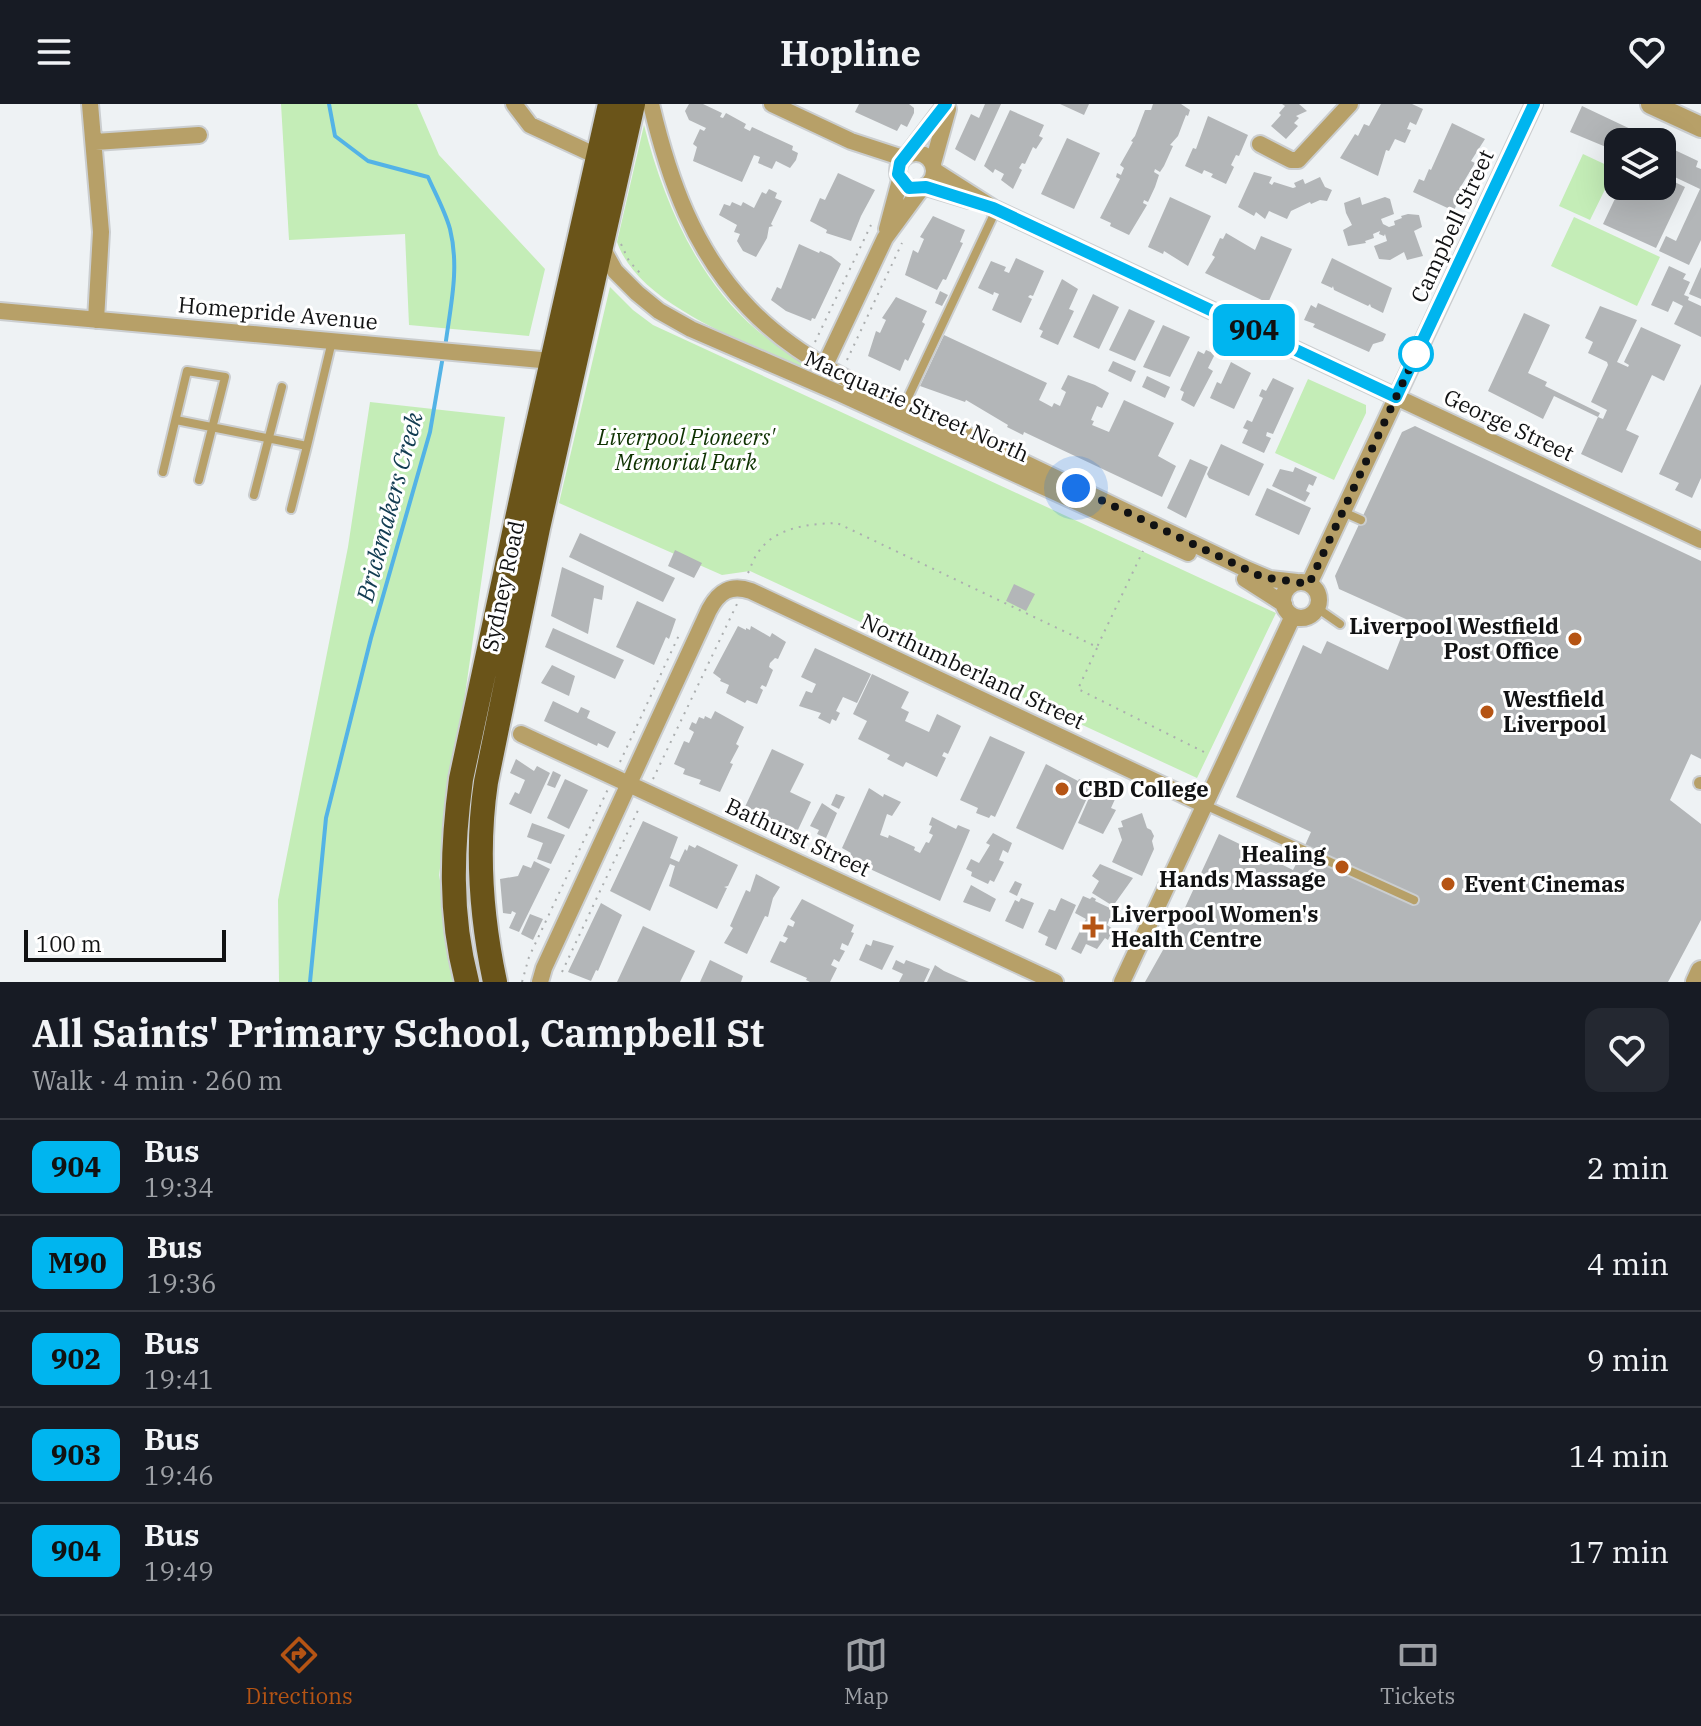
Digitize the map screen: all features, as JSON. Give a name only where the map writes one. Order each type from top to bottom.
[{"type":"highway","name":"Sydney Road","points":[[495,982],[484,910],[481,814],[538,528],[590,194],[610,104]]},
{"type":"highway","name":"Sydney Road","points":[[467,982],[456,931],[453,882],[461,779],[563,363],[601,249],[633,104]]},
{"type":"street","points":[[90,104],[101,232],[96,320]]},
{"type":"street","points":[[514,104],[530,125],[599,157]]},
{"type":"street","name":"Macquarie Street North","points":[[651,104],[664,158],[695,235],[730,287],[766,324],[901,413],[1242,577],[1289,610]]},
{"type":"street","points":[[772,104],[902,167]]},
{"type":"street","points":[[825,365],[885,238],[902,167],[948,104]]},
{"type":"street","points":[[885,238],[923,188],[934,167],[948,104]]},
{"type":"street","points":[[1260,144],[1291,160],[1298,160],[1350,104]]},
{"type":"street","name":"Campbell Street","points":[[1122,982],[1205,805],[1289,610],[1285,593],[1303,583],[1342,512],[1534,104]]},
{"type":"street","points":[[1651,104],[1701,127]]},
{"type":"street","points":[[95,142],[199,135]]},
{"type":"street","name":"George Street","points":[[995,209],[934,167],[920,153],[902,167],[909,188],[923,188],[995,209],[1701,540]]},
{"type":"street","name":"Macquarie Street North","points":[[590,194],[601,249],[615,271],[659,311],[691,329],[901,413],[1270,579],[1303,583]]},
{"type":"street","name":"Homepride Avenue","points":[[0,311],[563,363]]},
{"type":"street","points":[[1289,610],[1309,616],[1317,608],[1319,597],[1303,583]]},
{"type":"street","name":"Northumberland Street","points":[[630,783],[709,610],[721,593],[730,588],[751,591],[1205,805]]},
{"type":"street","name":"Bathurst Street","points":[[521,734],[1055,982]]},
{"type":"street","points":[[540,982],[630,783]]},
{"type":"street","points":[[1696,982],[1701,971]]},
{"type":"lane","points":[[901,413],[995,209]]},
{"type":"lane","points":[[291,509],[332,340]]},
{"type":"lane","points":[[163,472],[187,371],[225,377],[199,480]]},
{"type":"lane","points":[[254,495],[282,387]]},
{"type":"lane","points":[[176,420],[307,446]]},
{"type":"lane","points":[[1342,512],[1361,520]]},
{"type":"lane","points":[[1317,608],[1340,624]]},
{"type":"lane","points":[[1205,805],[1414,900]]},
{"type":"path","points":[[815,342],[873,223]]},
{"type":"path","points":[[846,362],[904,237]]},
{"type":"path","points":[[750,571],[755,556],[780,533],[817,524],[837,523],[1097,647]]},
{"type":"path","points":[[1144,550],[1078,689],[1208,754]]},
{"type":"green space","points":[[281,104],[417,104],[439,155],[545,269],[529,336],[409,325],[405,234],[289,240]]},
{"type":"green space","points":[[644,125],[672,210],[700,263],[736,311],[764,336],[809,367],[807,371],[727,335],[671,304],[629,265],[617,242]]},
{"type":"green space","points":[[1583,154],[1604,164],[1604,191],[1590,220],[1559,206]]},
{"type":"green space","points":[[1574,217],[1660,257],[1637,306],[1551,266]]},
{"type":"green space","name":"Liverpool Pioneers' Memorial Park","points":[[610,287],[653,325],[1276,613],[1197,778],[750,571],[722,575],[559,503]]},
{"type":"green space","points":[[1308,379],[1366,405],[1366,413],[1334,480],[1275,453]]},
{"type":"green space","points":[[370,402],[505,417],[439,875],[458,982],[279,982],[278,900],[348,547]]},
{"type":"building","points":[[689,104],[703,104],[722,113],[720,117],[723,118],[726,113],[746,124],[744,128],[750,131],[752,127],[793,146],[792,150],[798,153],[796,160],[790,168],[776,161],[772,169],[758,163],[760,157],[754,155],[742,182],[693,161],[697,147],[693,144],[700,129],[704,131],[706,128],[689,120],[685,111]]},
{"type":"building","points":[[859,104],[909,104],[914,108],[914,113],[907,127],[901,124],[897,131],[855,112]]},
{"type":"building","points":[[985,104],[1001,104],[975,161],[955,149],[971,114],[979,118]]},
{"type":"building","points":[[1060,104],[1089,104],[1084,115]]},
{"type":"building","points":[[1153,104],[1181,104],[1190,110],[1178,136],[1170,145],[1173,146],[1164,166],[1160,172],[1155,169],[1154,172],[1159,175],[1155,187],[1148,202],[1144,200],[1143,203],[1147,205],[1129,235],[1100,218],[1120,179],[1116,177],[1117,173],[1121,175],[1124,168],[1120,165],[1145,110],[1151,110]]},
{"type":"building","points":[[1282,104],[1299,104],[1307,111],[1296,116],[1299,118],[1294,123],[1298,126],[1286,139],[1271,126],[1281,115],[1279,113],[1285,106]]},
{"type":"building","points":[[1381,104],[1412,104],[1423,109],[1416,125],[1410,122],[1407,129],[1411,130],[1405,143],[1395,139],[1389,151],[1386,150],[1378,176],[1340,158],[1364,124],[1369,126]]},
{"type":"building","points":[[1582,106],[1628,128],[1604,128],[1604,146],[1570,132]]},
{"type":"building","points":[[1010,110],[1044,125],[1039,136],[1043,138],[1019,168],[1022,170],[1013,189],[1001,180],[1004,174],[995,169],[993,173],[984,166]]},
{"type":"building","points":[[1208,116],[1248,135],[1239,156],[1236,155],[1231,165],[1234,167],[1226,184],[1204,170],[1202,174],[1185,166],[1193,148],[1196,149]]},
{"type":"building","points":[[1452,123],[1485,139],[1471,161],[1475,163],[1460,188],[1454,211],[1413,192],[1419,179],[1424,181],[1431,170]]},
{"type":"building","points":[[1067,138],[1100,153],[1074,209],[1041,194]]},
{"type":"building","points":[[1676,151],[1698,161],[1696,167],[1701,169],[1701,240],[1689,265],[1659,251],[1666,236],[1676,241],[1700,189],[1676,178]]},
{"type":"building","points":[[1254,172],[1272,177],[1269,183],[1272,185],[1274,182],[1293,188],[1296,187],[1294,183],[1303,179],[1305,184],[1320,177],[1325,187],[1332,190],[1327,201],[1310,202],[1291,211],[1287,219],[1269,211],[1265,219],[1256,212],[1254,216],[1238,207]]},
{"type":"building","points":[[838,173],[875,190],[851,241],[826,233],[827,230],[810,221],[820,198],[825,200]]},
{"type":"building","points":[[1676,183],[1685,187],[1656,248],[1603,224],[1614,200],[1676,200]]},
{"type":"building","points":[[769,189],[777,193],[775,198],[782,201],[756,257],[743,251],[737,241],[740,234],[734,232],[737,225],[719,215],[724,204],[730,206],[732,202],[741,206],[743,202],[754,208],[762,192],[766,194]]},
{"type":"building","points":[[1170,197],[1211,216],[1188,266],[1164,251],[1163,254],[1148,247]]},
{"type":"building","points":[[1360,197],[1362,205],[1385,197],[1390,199],[1394,214],[1381,219],[1389,227],[1395,225],[1394,221],[1401,216],[1419,215],[1422,227],[1414,231],[1423,256],[1407,260],[1404,252],[1390,260],[1379,259],[1374,246],[1387,241],[1385,234],[1379,234],[1380,231],[1366,243],[1348,246],[1343,230],[1352,225],[1344,203]]},
{"type":"building","points":[[933,216],[965,230],[960,242],[963,243],[946,280],[943,279],[937,290],[905,275],[913,250],[918,253],[924,239],[920,237]]},
{"type":"building","points":[[1226,233],[1255,250],[1261,236],[1292,249],[1268,303],[1205,273],[1215,257],[1212,255],[1220,238],[1223,239]]},
{"type":"building","points":[[799,244],[831,256],[841,264],[815,319],[811,321],[786,311],[771,300],[777,287],[781,289]]},
{"type":"building","points":[[1016,258],[1044,271],[1033,296],[1028,297],[1032,299],[1021,323],[992,310],[999,294],[994,292],[993,295],[978,288],[991,261],[1006,267],[1004,271],[1009,273]]},
{"type":"building","points":[[1332,258],[1392,288],[1383,313],[1370,304],[1368,306],[1334,290],[1333,286],[1321,283]]},
{"type":"building","points":[[1669,266],[1686,274],[1683,279],[1690,282],[1684,295],[1701,306],[1701,337],[1674,324],[1683,306],[1673,301],[1668,312],[1651,305]]},
{"type":"building","points":[[1701,267],[1701,299],[1689,294]]},
{"type":"building","points":[[1062,279],[1078,289],[1069,309],[1074,311],[1058,345],[1040,337],[1043,331],[1039,329]]},
{"type":"building","points":[[940,291],[948,295],[942,306],[935,303]]},
{"type":"building","points":[[1093,294],[1119,307],[1099,349],[1073,337]]},
{"type":"building","points":[[896,297],[927,311],[922,322],[925,324],[900,371],[868,356],[876,331],[880,333],[886,320],[882,318]]},
{"type":"building","points":[[1318,303],[1386,334],[1383,341],[1373,344],[1369,352],[1313,327],[1315,324],[1304,320],[1311,305],[1316,308]]},
{"type":"building","points":[[1600,306],[1637,320],[1617,362],[1628,367],[1624,362],[1641,327],[1681,345],[1664,381],[1652,375],[1626,430],[1639,436],[1622,473],[1581,454],[1598,417],[1603,419],[1607,410],[1591,402],[1608,365],[1588,353],[1593,342],[1585,338]]},
{"type":"building","points":[[1129,309],[1155,321],[1135,361],[1109,350]]},
{"type":"building","points":[[1524,313],[1550,325],[1528,373],[1547,382],[1545,386],[1600,413],[1598,417],[1554,396],[1543,419],[1488,391]]},
{"type":"building","points":[[1163,325],[1190,337],[1170,377],[1143,367]]},
{"type":"building","points":[[944,335],[1047,383],[1039,400],[1052,407],[1054,403],[1060,406],[1066,392],[1061,389],[1068,375],[1109,393],[1102,408],[1097,406],[1091,420],[1094,421],[1092,425],[1109,432],[1124,400],[1174,423],[1158,456],[1176,466],[1162,497],[1024,432],[1023,435],[966,400],[920,386]]},
{"type":"building","points":[[1206,350],[1215,354],[1208,368],[1213,371],[1194,407],[1181,400],[1184,392],[1180,390],[1198,351],[1204,354]]},
{"type":"building","points":[[1113,361],[1136,371],[1131,382],[1108,371]]},
{"type":"building","points":[[1231,362],[1251,373],[1234,409],[1210,398],[1217,382],[1221,384]]},
{"type":"building","points":[[1147,376],[1170,387],[1165,398],[1142,387]]},
{"type":"building","points":[[1273,378],[1294,388],[1273,434],[1267,432],[1266,436],[1271,438],[1264,453],[1242,443],[1248,430],[1243,428],[1247,420],[1252,422],[1263,398],[1259,396],[1262,389],[1266,391]]},
{"type":"building","points":[[1701,384],[1701,478],[1692,498],[1675,490],[1679,483],[1659,474]]},
{"type":"building","name":"Westfield Liverpool","points":[[1415,426],[1701,561],[1701,759],[1691,754],[1670,800],[1701,824],[1701,920],[1668,982],[1145,982],[1177,925],[1219,834],[1293,870],[1302,852],[1311,832],[1236,797],[1303,645],[1321,654],[1327,641],[1388,670],[1408,620],[1339,589],[1335,576],[1402,432]]},
{"type":"building","points":[[1221,444],[1264,464],[1249,496],[1209,478],[1207,474]]},
{"type":"building","points":[[1190,459],[1208,467],[1186,518],[1167,508]]},
{"type":"building","points":[[1295,467],[1317,477],[1313,486],[1309,484],[1306,491],[1310,493],[1305,502],[1272,486],[1280,469],[1293,472]]},
{"type":"building","points":[[1267,488],[1311,508],[1299,535],[1255,515]]},
{"type":"building","points":[[580,533],[675,578],[663,602],[569,557]]},
{"type":"building","points":[[675,550],[702,563],[694,578],[668,566]]},
{"type":"building","points":[[562,567],[604,586],[602,600],[594,598],[588,634],[551,616]]},
{"type":"building","points":[[1014,584],[1035,594],[1026,611],[1006,601]]},
{"type":"building","points":[[637,601],[676,619],[654,665],[616,647]]},
{"type":"building","points":[[738,626],[750,630],[751,626],[770,637],[772,633],[786,642],[778,659],[770,663],[769,667],[773,670],[766,687],[762,685],[760,688],[763,690],[757,704],[747,700],[745,703],[726,693],[729,685],[713,673]]},
{"type":"building","points":[[553,628],[624,660],[615,679],[545,647]]},
{"type":"building","points":[[815,648],[871,674],[857,703],[843,697],[836,711],[840,713],[836,721],[832,719],[830,724],[818,718],[821,713],[799,706],[806,691],[812,693],[816,684],[801,677]]},
{"type":"building","points":[[552,665],[575,676],[569,696],[541,683]]},
{"type":"building","points":[[872,674],[909,692],[901,708],[909,712],[905,721],[929,732],[937,714],[961,726],[948,754],[944,752],[942,756],[946,758],[937,777],[906,762],[903,767],[887,759],[890,755],[858,739],[867,721],[853,714]]},
{"type":"building","points":[[553,701],[578,713],[581,707],[590,711],[587,718],[616,732],[608,748],[598,743],[597,746],[544,721]]},
{"type":"building","points":[[715,711],[744,727],[730,763],[733,764],[720,792],[699,784],[701,780],[683,774],[685,769],[674,764],[684,741],[689,743],[694,732],[689,729],[692,722],[696,724],[699,717],[704,719],[705,716],[711,719]]},
{"type":"building","points":[[990,736],[1025,752],[995,817],[991,815],[989,818],[976,813],[978,808],[960,800]]},
{"type":"building","points":[[772,749],[804,764],[790,792],[811,802],[796,834],[744,809]]},
{"type":"building","points":[[516,759],[534,771],[537,766],[550,773],[531,814],[509,804],[515,792],[519,794],[525,780],[510,773]]},
{"type":"building","points":[[1046,764],[1078,781],[1093,785],[1063,850],[1016,828]]},
{"type":"building","points":[[553,771],[561,775],[555,788],[547,785]]},
{"type":"building","points":[[565,779],[588,790],[569,829],[547,818]]},
{"type":"building","points":[[869,788],[883,797],[884,794],[901,802],[892,816],[887,814],[880,835],[888,838],[889,835],[915,847],[914,850],[920,853],[933,835],[929,833],[932,817],[956,829],[958,825],[970,830],[940,901],[848,859],[851,853],[842,848]]},
{"type":"building","points":[[1100,789],[1116,797],[1111,808],[1116,810],[1103,834],[1078,823],[1089,798],[1094,800]]},
{"type":"building","points":[[836,794],[845,797],[839,809],[831,805]]},
{"type":"building","points":[[822,803],[837,813],[826,838],[810,826]]},
{"type":"building","points":[[1142,813],[1147,828],[1154,836],[1154,849],[1142,876],[1112,862],[1122,840],[1118,828],[1123,827],[1121,821]]},
{"type":"building","points":[[643,821],[678,837],[670,858],[679,862],[689,845],[695,848],[697,845],[738,865],[728,886],[724,887],[727,888],[717,909],[669,886],[675,866],[670,864],[650,911],[610,891]]},
{"type":"building","points":[[532,823],[565,835],[551,864],[537,859],[543,843],[527,837]]},
{"type":"building","points":[[993,833],[1012,843],[1008,853],[1003,850],[999,860],[1004,862],[994,882],[990,880],[988,884],[971,876],[972,872],[966,869],[971,859],[979,863]]},
{"type":"building","points":[[534,861],[550,869],[519,932],[509,928],[516,913],[503,913],[500,879],[518,876],[523,865],[531,868]]},
{"type":"building","points":[[1100,864],[1133,878],[1113,906],[1092,893],[1099,881],[1092,876]]},
{"type":"building","points":[[756,874],[780,887],[773,898],[768,917],[765,916],[747,954],[724,943]]},
{"type":"building","points":[[1015,881],[1022,884],[1017,896],[1009,892]]},
{"type":"building","points":[[971,885],[996,899],[990,912],[963,902]]},
{"type":"building","points":[[1083,896],[1092,897],[1114,910],[1107,925],[1113,929],[1108,940],[1105,938],[1097,949],[1086,944],[1081,954],[1071,949],[1086,919],[1075,913]]},
{"type":"building","points":[[1021,898],[1034,903],[1023,929],[1005,921],[1015,900],[1019,902]]},
{"type":"building","points":[[1061,898],[1076,905],[1056,950],[1045,945],[1048,937],[1038,932],[1049,909],[1055,911]]},
{"type":"building","points":[[802,899],[854,925],[848,946],[842,943],[840,949],[845,951],[839,962],[834,959],[831,965],[837,968],[830,982],[810,982],[770,962],[780,941],[785,943],[788,938],[783,936],[788,925],[793,927],[795,922],[790,919]]},
{"type":"building","points":[[601,903],[622,915],[591,981],[568,972]]},
{"type":"building","points":[[530,914],[543,919],[533,940],[521,934]]},
{"type":"building","points":[[643,926],[695,951],[680,982],[617,982]]},
{"type":"building","points":[[873,940],[894,946],[882,970],[859,960],[866,944],[871,946]]},
{"type":"building","points":[[710,960],[743,976],[741,982],[700,982]]},
{"type":"building","points":[[896,960],[904,964],[906,960],[930,969],[924,982],[899,982],[903,974],[892,969]]},
{"type":"building","points":[[935,965],[944,971],[969,982],[927,982]]},
{"type":"waterway","name":"Brickmakers Creek","points":[[329,104],[335,136],[368,161],[428,177],[450,229],[453,244],[453,288],[445,348]]},
{"type":"waterway","name":"Brickmakers Creek","points":[[310,982],[326,818],[371,638],[430,432],[443,356]]},
{"type":"bus line","name":"904","points":[[946,104],[900,163],[898,174],[904,185],[915,189],[926,187],[993,208],[1396,397],[1534,104]]},
{"type":"place","name":"Liverpool Westfield Post Office","points":[[1575,639]]},
{"type":"place","name":"Westfield Liverpool","points":[[1487,712]]},
{"type":"place","name":"CBD College","points":[[1062,789]]},
{"type":"place","name":"Healing Hands Massage","points":[[1342,867]]},
{"type":"place","name":"Event Cinemas","points":[[1448,884]]},
{"type":"place","name":"Liverpool Women's Health Centre","points":[[1093,927]]},
{"type":"route","points":[[1076,488],[1262,577],[1309,584],[1419,348],[1416,354]]}]
